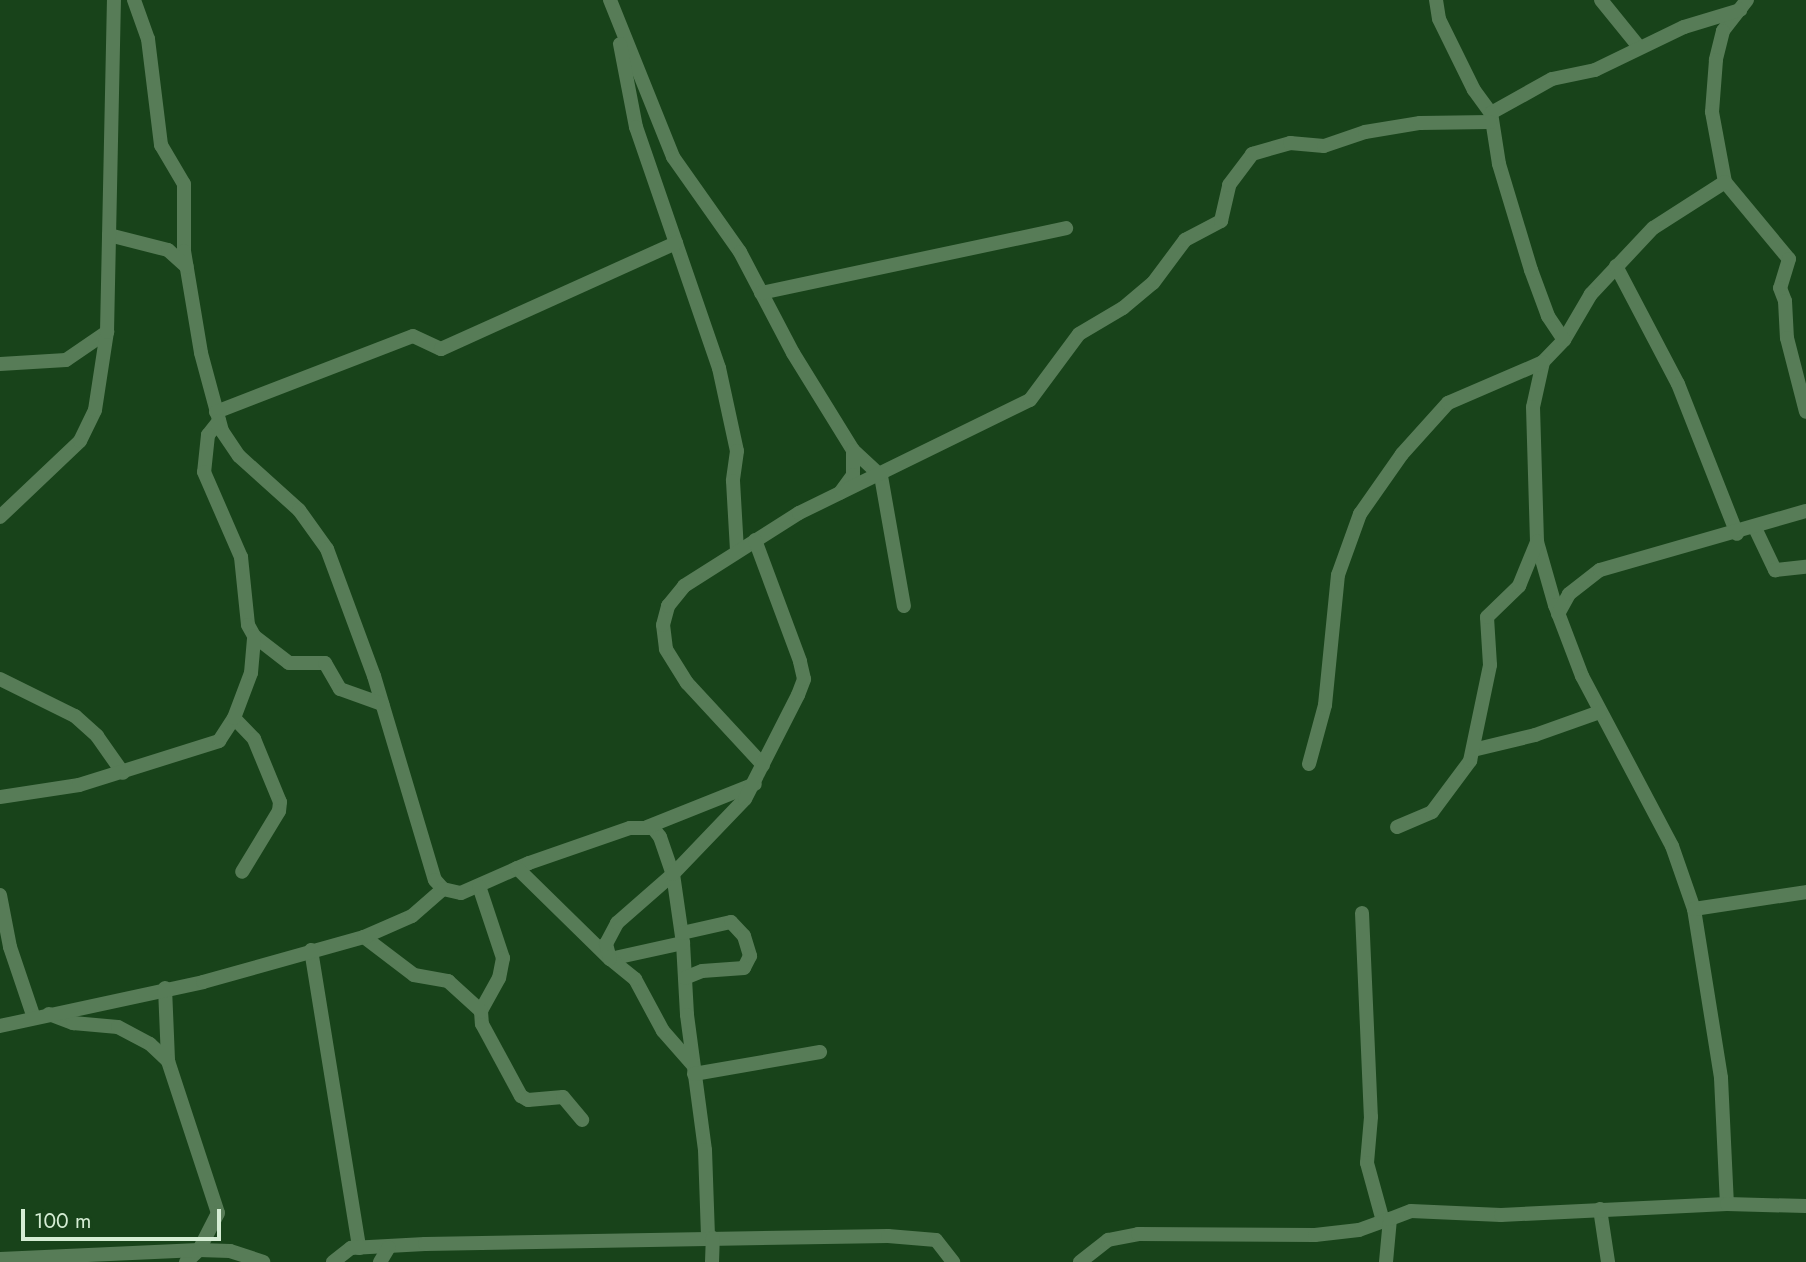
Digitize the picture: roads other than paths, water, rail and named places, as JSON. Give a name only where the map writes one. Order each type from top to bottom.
[{"type":"street","points":[[0,517],[80,441],[95,410],[107,332],[114,0]]},
{"type":"street","points":[[134,0],[148,39],[161,145],[184,184],[182,223],[187,267],[217,416],[239,456],[316,530],[382,704],[432,871],[443,889],[461,893],[517,868],[647,827],[755,784]]},
{"type":"street","points":[[1436,0],[1439,19],[1491,118],[1531,270],[1548,316],[1564,340]]},
{"type":"street","points":[[1601,0],[1639,47]]},
{"type":"street","points":[[610,2],[673,157],[718,216],[853,450],[881,476],[904,606]]},
{"type":"street","points":[[763,765],[687,683],[666,649],[663,625],[668,606],[684,586],[755,540],[840,494],[1030,400],[1079,334],[1123,308],[1153,282],[1185,240],[1221,221],[1229,185],[1252,154],[1290,143],[1324,146],[1365,132],[1420,123],[1491,118],[1540,84],[1571,72],[1595,70],[1639,47],[1744,5]]},
{"type":"street","points":[[1744,5],[1724,31],[1713,87],[1712,112],[1725,182],[1789,259],[1780,288],[1785,301],[1787,338],[1806,412]]},
{"type":"street","points":[[618,25],[636,127],[719,368],[737,451],[733,481],[737,551]]},
{"type":"street","points":[[1309,764],[1325,705],[1338,575],[1360,514],[1402,454],[1448,402],[1543,362],[1564,340],[1591,294],[1653,228],[1725,182]]},
{"type":"street","points":[[761,293],[1066,228]]},
{"type":"street","points":[[109,235],[168,250],[187,267]]},
{"type":"street","points":[[382,704],[340,689],[325,663],[289,663],[254,636],[248,625],[241,557],[204,472],[203,451],[217,416],[413,336],[441,349],[676,243]]},
{"type":"street","points":[[1616,266],[1678,384],[1737,534]]},
{"type":"street","points":[[0,364],[66,360],[107,332]]},
{"type":"street","points":[[1543,362],[1533,407],[1537,542],[1558,614],[1600,712],[1672,846],[1694,909],[1721,1078],[1727,1204]]},
{"type":"street","points":[[840,494],[853,475],[853,450]]},
{"type":"street","points":[[1558,614],[1569,594],[1600,570],[1737,534],[1806,511]]},
{"type":"street","points":[[1755,528],[1775,570],[1806,567]]},
{"type":"street","points":[[610,959],[606,944],[611,930],[673,874],[755,784],[804,679],[755,540]]},
{"type":"street","points":[[1397,827],[1432,812],[1461,778],[1473,750],[1490,665],[1487,617],[1519,586],[1537,542]]},
{"type":"street","points":[[0,797],[123,773],[214,744],[225,736],[251,673],[254,636]]},
{"type":"street","points":[[0,679],[75,716],[97,736],[123,773]]},
{"type":"street","points":[[1473,750],[1535,735],[1600,712]]},
{"type":"street","points":[[234,718],[254,739],[279,802],[279,811],[243,872]]},
{"type":"street","points":[[664,848],[670,825],[682,813]]},
{"type":"street","points":[[647,827],[653,828],[664,848],[673,874],[682,938],[693,1069],[704,1131],[712,1262]]},
{"type":"street","points":[[517,868],[610,959],[635,979],[663,1031],[693,1069]]},
{"type":"street","points":[[479,886],[503,958],[499,978],[481,1011],[482,1024],[521,1096],[528,1100],[564,1097],[582,1120]]},
{"type":"street","points":[[0,1026],[33,1016],[203,982],[364,937],[412,916],[443,889]]},
{"type":"street","points":[[1694,909],[1806,892]]},
{"type":"street","points":[[0,895],[10,947],[33,1016]]},
{"type":"street","points":[[1362,913],[1371,1117],[1367,1163],[1386,1220],[1387,1262]]},
{"type":"street","points":[[610,959],[732,922],[744,936],[750,957],[744,968],[702,971],[685,978]]},
{"type":"street","points":[[364,937],[414,975],[448,981],[481,1011]]},
{"type":"street","points":[[311,950],[359,1248]]},
{"type":"street","points":[[165,988],[167,1061],[218,1213],[199,1250],[186,1262]]},
{"type":"street","points":[[49,1013],[73,1023],[118,1027],[150,1044],[167,1061]]},
{"type":"street","points":[[693,1069],[820,1052]]},
{"type":"street","points":[[1080,1262],[1108,1240],[1138,1234],[1315,1235],[1359,1230],[1410,1211],[1501,1215],[1727,1204],[1806,1206]]},
{"type":"street","points":[[1600,1209],[1608,1262]]},
{"type":"street","points":[[333,1262],[348,1249],[359,1248],[710,1238],[920,1236],[945,1247],[953,1262]]},
{"type":"street","points":[[380,1262],[389,1247]]},
{"type":"street","points":[[0,1259],[199,1250],[230,1251],[258,1261]]}]
